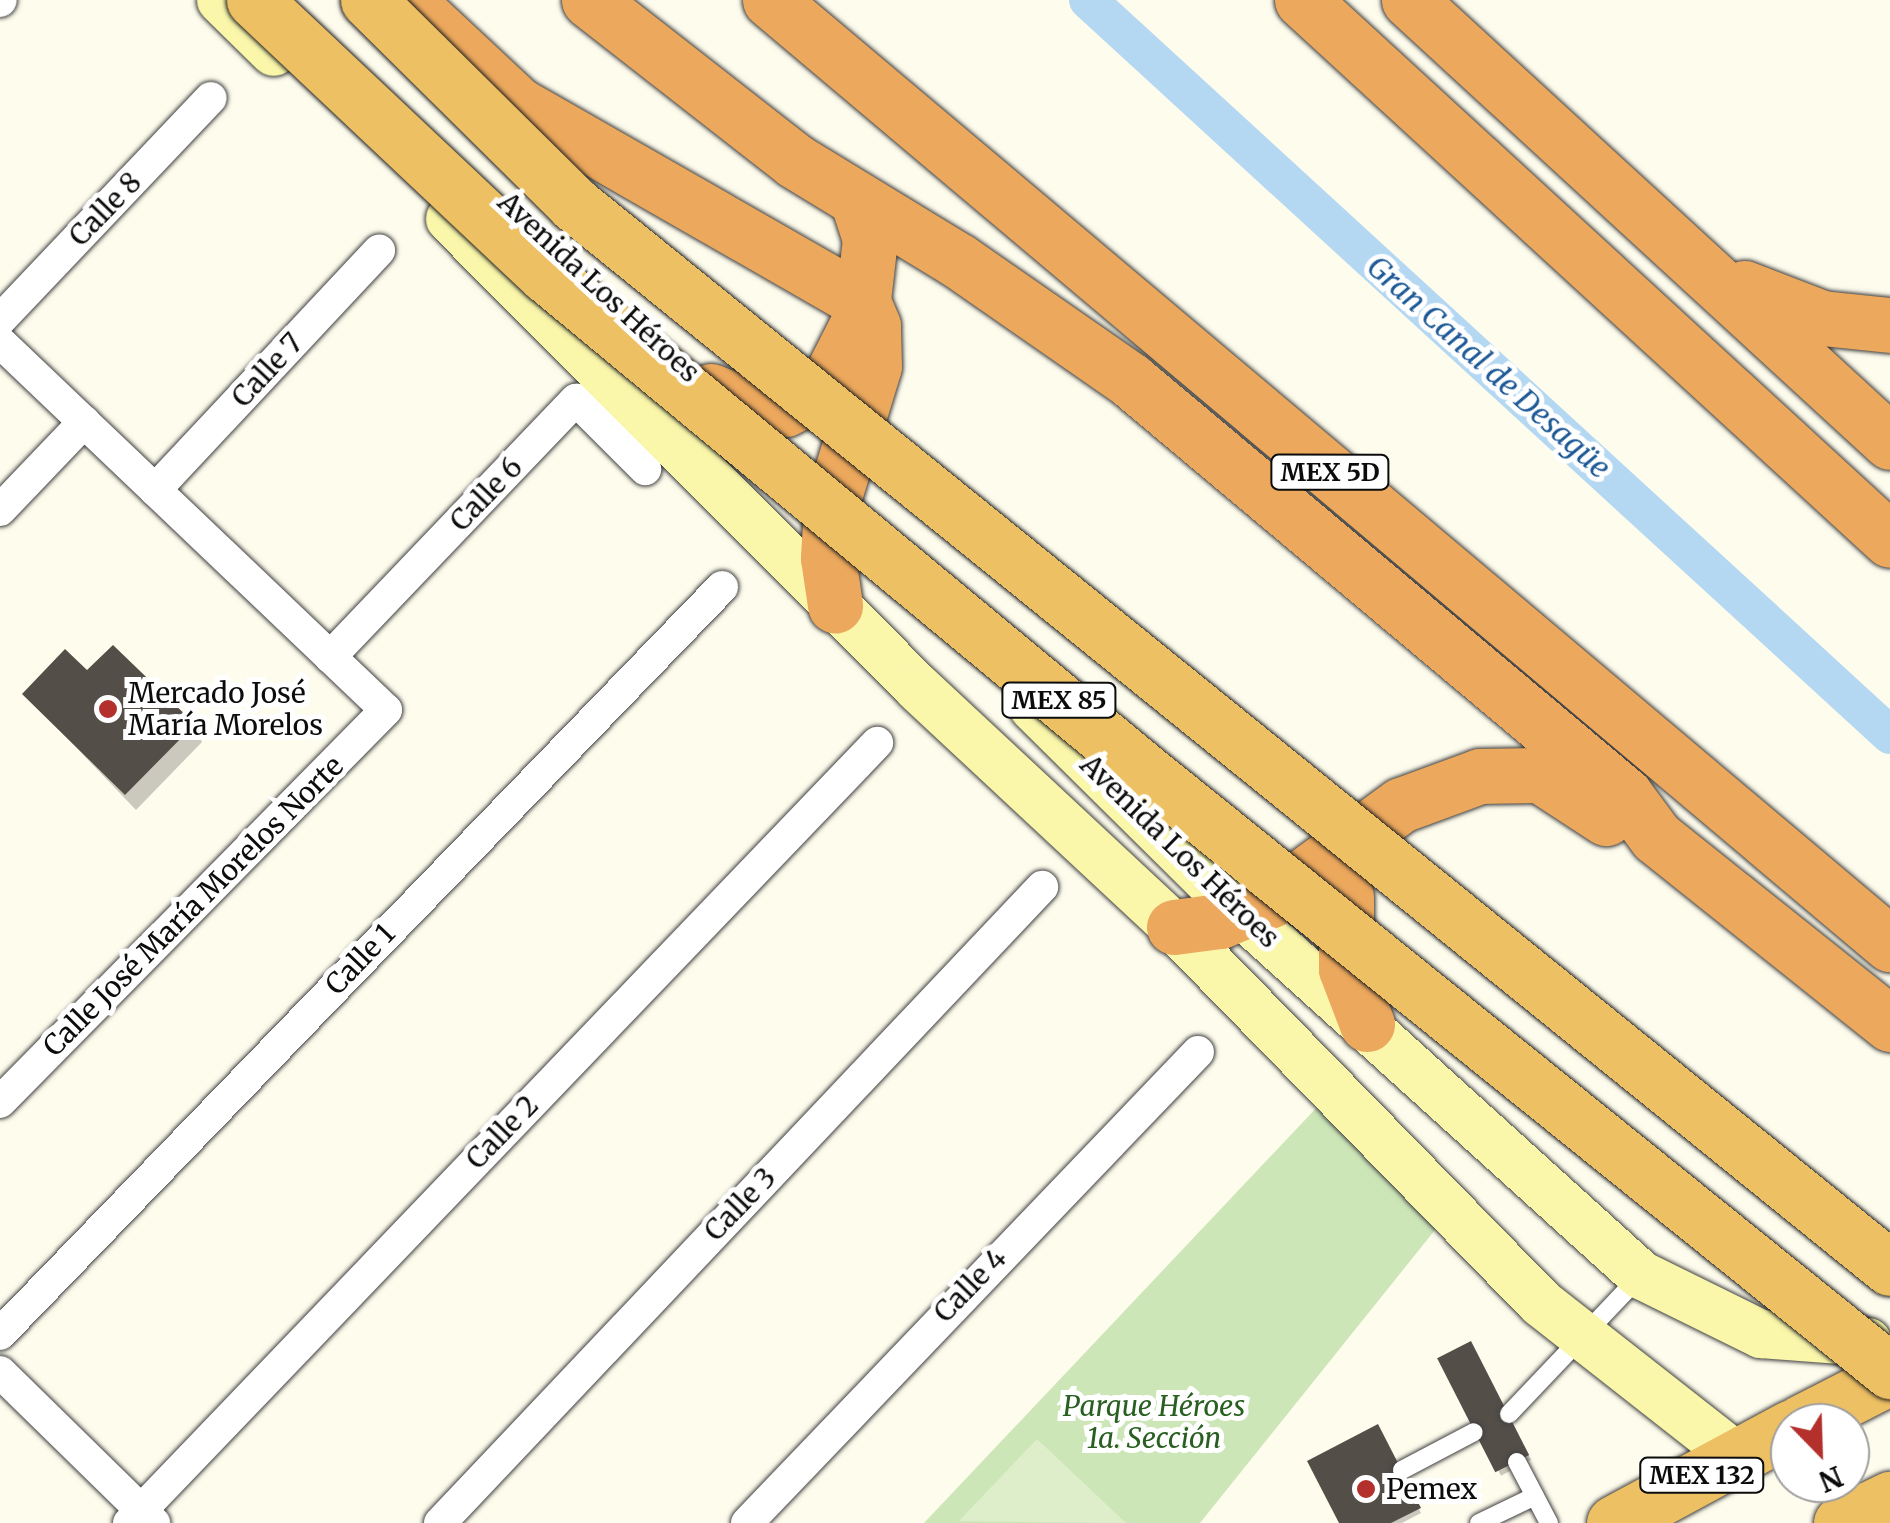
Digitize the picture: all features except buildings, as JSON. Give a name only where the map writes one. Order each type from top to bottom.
[{"type":"highway","name":"MEX 85","points":[[368,0],[574,204],[1890,1268]]},
{"type":"highway","points":[[406,0],[517,104],[667,195],[782,253],[863,302],[874,326],[874,366],[831,507],[828,558],[834,605]]},
{"type":"highway","points":[[589,0],[864,220],[932,247],[1071,334],[1130,380],[1624,795],[1656,837],[1890,1024]]},
{"type":"highway","name":"MEX 5D","points":[[770,0],[1890,944]]},
{"type":"highway","points":[[1302,0],[1890,540]]},
{"type":"highway","points":[[1410,0],[1710,271],[1890,442]]},
{"type":"highway","name":"MEX 85","points":[[241,9],[546,275],[1141,768],[1890,1374]]},
{"type":"highway","points":[[782,253],[864,220]]},
{"type":"highway","points":[[711,391],[756,409],[801,404],[824,390],[840,366],[863,302],[864,220]]},
{"type":"highway","points":[[1710,271],[1776,304],[1890,325]]},
{"type":"highway","points":[[1174,927],[1242,914],[1426,792],[1510,772],[1564,784],[1612,823],[1656,837]]},
{"type":"highway","points":[[1367,1024],[1346,969],[1343,911],[1354,864],[1380,821]]},
{"type":"highway","points":[[1837,1403],[1890,1374]]},
{"type":"highway","name":"MEX 132","points":[[1614,1523],[1770,1438]]},
{"type":"highway","points":[[1841,1523],[1890,1499]]},
{"type":"main road","name":"Avenida Los Héroes","points":[[241,9],[483,180],[831,507],[1242,914],[1641,1275],[1761,1334],[1890,1344]]},
{"type":"main road","name":"Avenida Los Héroes","points":[[241,9],[834,605],[1174,927],[1540,1303],[1736,1456]]},
{"type":"street","name":"Calle 8","points":[[0,320],[211,98]]},
{"type":"street","name":"Calle 7","points":[[154,490],[379,251]]},
{"type":"street","points":[[0,342],[330,656]]},
{"type":"street","name":"Calle 6","points":[[330,656],[576,400],[644,468]]},
{"type":"street","points":[[0,510],[84,422]]},
{"type":"street","name":"Calle 1","points":[[0,1334],[722,587]]},
{"type":"street","name":"Calle José María Morelos Norte","points":[[0,1102],[386,710],[330,656]]},
{"type":"street","name":"Calle 2","points":[[141,1519],[877,743]]},
{"type":"street","name":"Calle 3","points":[[440,1523],[1042,887]]},
{"type":"street","name":"Calle 4","points":[[747,1523],[1198,1052]]},
{"type":"street","points":[[0,1372],[141,1519]]},
{"type":"lane","points":[[1508,1414],[1587,1339],[1641,1275]]},
{"type":"lane","points":[[1402,1470],[1474,1432]]},
{"type":"lane","points":[[1518,1462],[1549,1523]]},
{"type":"lane","points":[[1479,1523],[1535,1496]]},
{"type":"green space","name":"Parque Héroes 1a. Sección","points":[[1321,1103],[1439,1225],[1200,1523],[924,1523]]},
{"type":"green space","points":[[1037,1439],[1126,1523],[959,1521]]},
{"type":"waterway","name":"Gran Canal de Desagüe","points":[[1088,0],[1890,735]]},
{"type":"place","name":"Mercado José María Morelos","points":[[108,709]]},
{"type":"place","name":"Pemex","points":[[1366,1489]]}]
